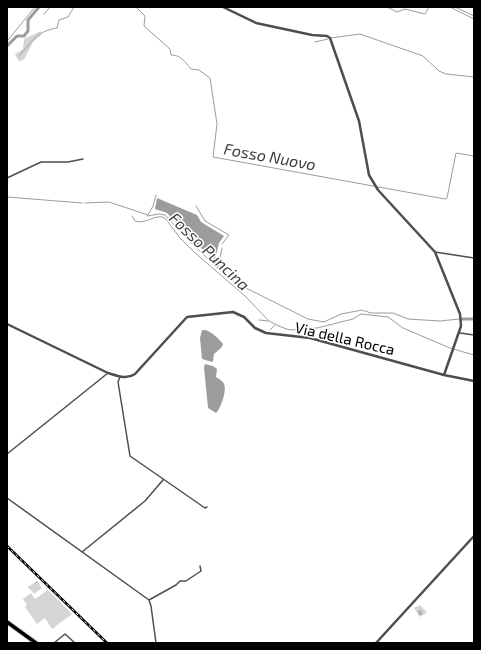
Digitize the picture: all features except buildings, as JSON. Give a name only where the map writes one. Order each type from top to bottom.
[{"type":"main road","points":[[7,622],[36,643]]},
{"type":"street","points":[[223,7],[256,23],[330,38],[359,121],[367,167],[374,184],[435,252],[458,308],[462,322],[444,375]]},
{"type":"street","points":[[7,178],[41,162],[68,162],[83,160]]},
{"type":"street","points":[[435,252],[474,258]]},
{"type":"street","name":"Via della Rocca","points":[[120,377],[127,377],[135,374],[181,322],[192,315],[233,312],[240,314],[255,328],[266,333],[310,338],[474,382]]},
{"type":"street","points":[[7,324],[108,373],[120,377],[118,382],[130,456],[201,506],[207,507]]},
{"type":"street","points":[[458,332],[474,335]]},
{"type":"street","points":[[7,454],[108,373]]},
{"type":"street","points":[[82,552],[145,501],[163,480]]},
{"type":"street","points":[[7,498],[148,600],[151,606],[156,643]]},
{"type":"street","points":[[376,643],[474,536]]},
{"type":"street","points":[[148,600],[176,585],[180,581],[188,580],[200,572],[202,569],[200,566]]},
{"type":"street","points":[[54,643],[65,634],[75,643]]},
{"type":"green space","points":[[41,31],[41,35],[33,42],[25,58],[21,61],[18,60],[15,54],[23,49],[24,39]]},
{"type":"green space","points":[[37,581],[42,588],[34,594],[28,587]]},
{"type":"green space","points":[[48,590],[72,614],[52,629],[45,618],[37,624],[25,607],[27,605],[23,599],[31,593],[35,599]]},
{"type":"green space","points":[[420,605],[427,612],[420,617],[414,608]]},
{"type":"water","points":[[157,198],[197,215],[201,222],[224,236],[219,243],[215,260],[194,242],[167,213],[155,209]]},
{"type":"water","points":[[202,330],[211,332],[223,344],[222,347],[214,354],[212,362],[202,359],[200,338]]},
{"type":"water","points":[[205,364],[213,366],[217,369],[216,377],[223,382],[225,387],[223,399],[216,413],[208,408],[204,367]]},
{"type":"waterway","points":[[8,40],[35,7]]},
{"type":"waterway","points":[[7,46],[17,36],[24,36],[28,31],[28,20],[39,7]]},
{"type":"waterway","points":[[44,14],[50,7]]},
{"type":"waterway","name":"Fosso Nuovo","points":[[19,56],[39,35],[57,28],[59,20],[68,17],[74,7]]},
{"type":"waterway","name":"Fosso Nuovo","points":[[136,7],[145,16],[144,26],[170,49],[171,55],[180,58],[185,61],[191,69],[199,70],[210,78],[217,124],[213,157],[445,199],[447,198],[456,153],[474,156]]},
{"type":"waterway","points":[[387,7],[397,12],[405,9],[425,14],[429,7]]},
{"type":"waterway","points":[[450,7],[474,19]]},
{"type":"waterway","points":[[455,7],[474,16]]},
{"type":"waterway","points":[[331,38],[360,34],[423,56],[439,71],[446,74],[474,77]]},
{"type":"waterway","points":[[315,42],[328,39]]},
{"type":"waterway","points":[[85,203],[109,202],[148,215],[153,206],[156,195]]},
{"type":"waterway","points":[[7,197],[82,203]]},
{"type":"waterway","points":[[196,206],[205,221],[229,235],[222,244]]},
{"type":"waterway","points":[[147,216],[159,214],[165,215],[186,238],[236,283],[308,319],[324,322],[341,314],[362,310],[371,313],[393,313],[408,319],[440,321],[459,319]]},
{"type":"waterway","name":"Fosso Puncina","points":[[132,216],[135,221],[139,222],[158,217],[165,218],[180,238],[194,252],[245,296],[269,321],[281,327],[290,330],[317,328],[353,319],[361,314],[388,317],[403,328],[450,348],[474,355]]},
{"type":"waterway","points":[[218,268],[222,248]]},
{"type":"waterway","points":[[462,319],[474,319]]},
{"type":"waterway","name":"Fosso Puncina","points":[[259,320],[268,321]]},
{"type":"waterway","name":"Fosso Puncina","points":[[270,330],[275,325]]},
{"type":"railway","points":[[7,546],[107,643]]}]
